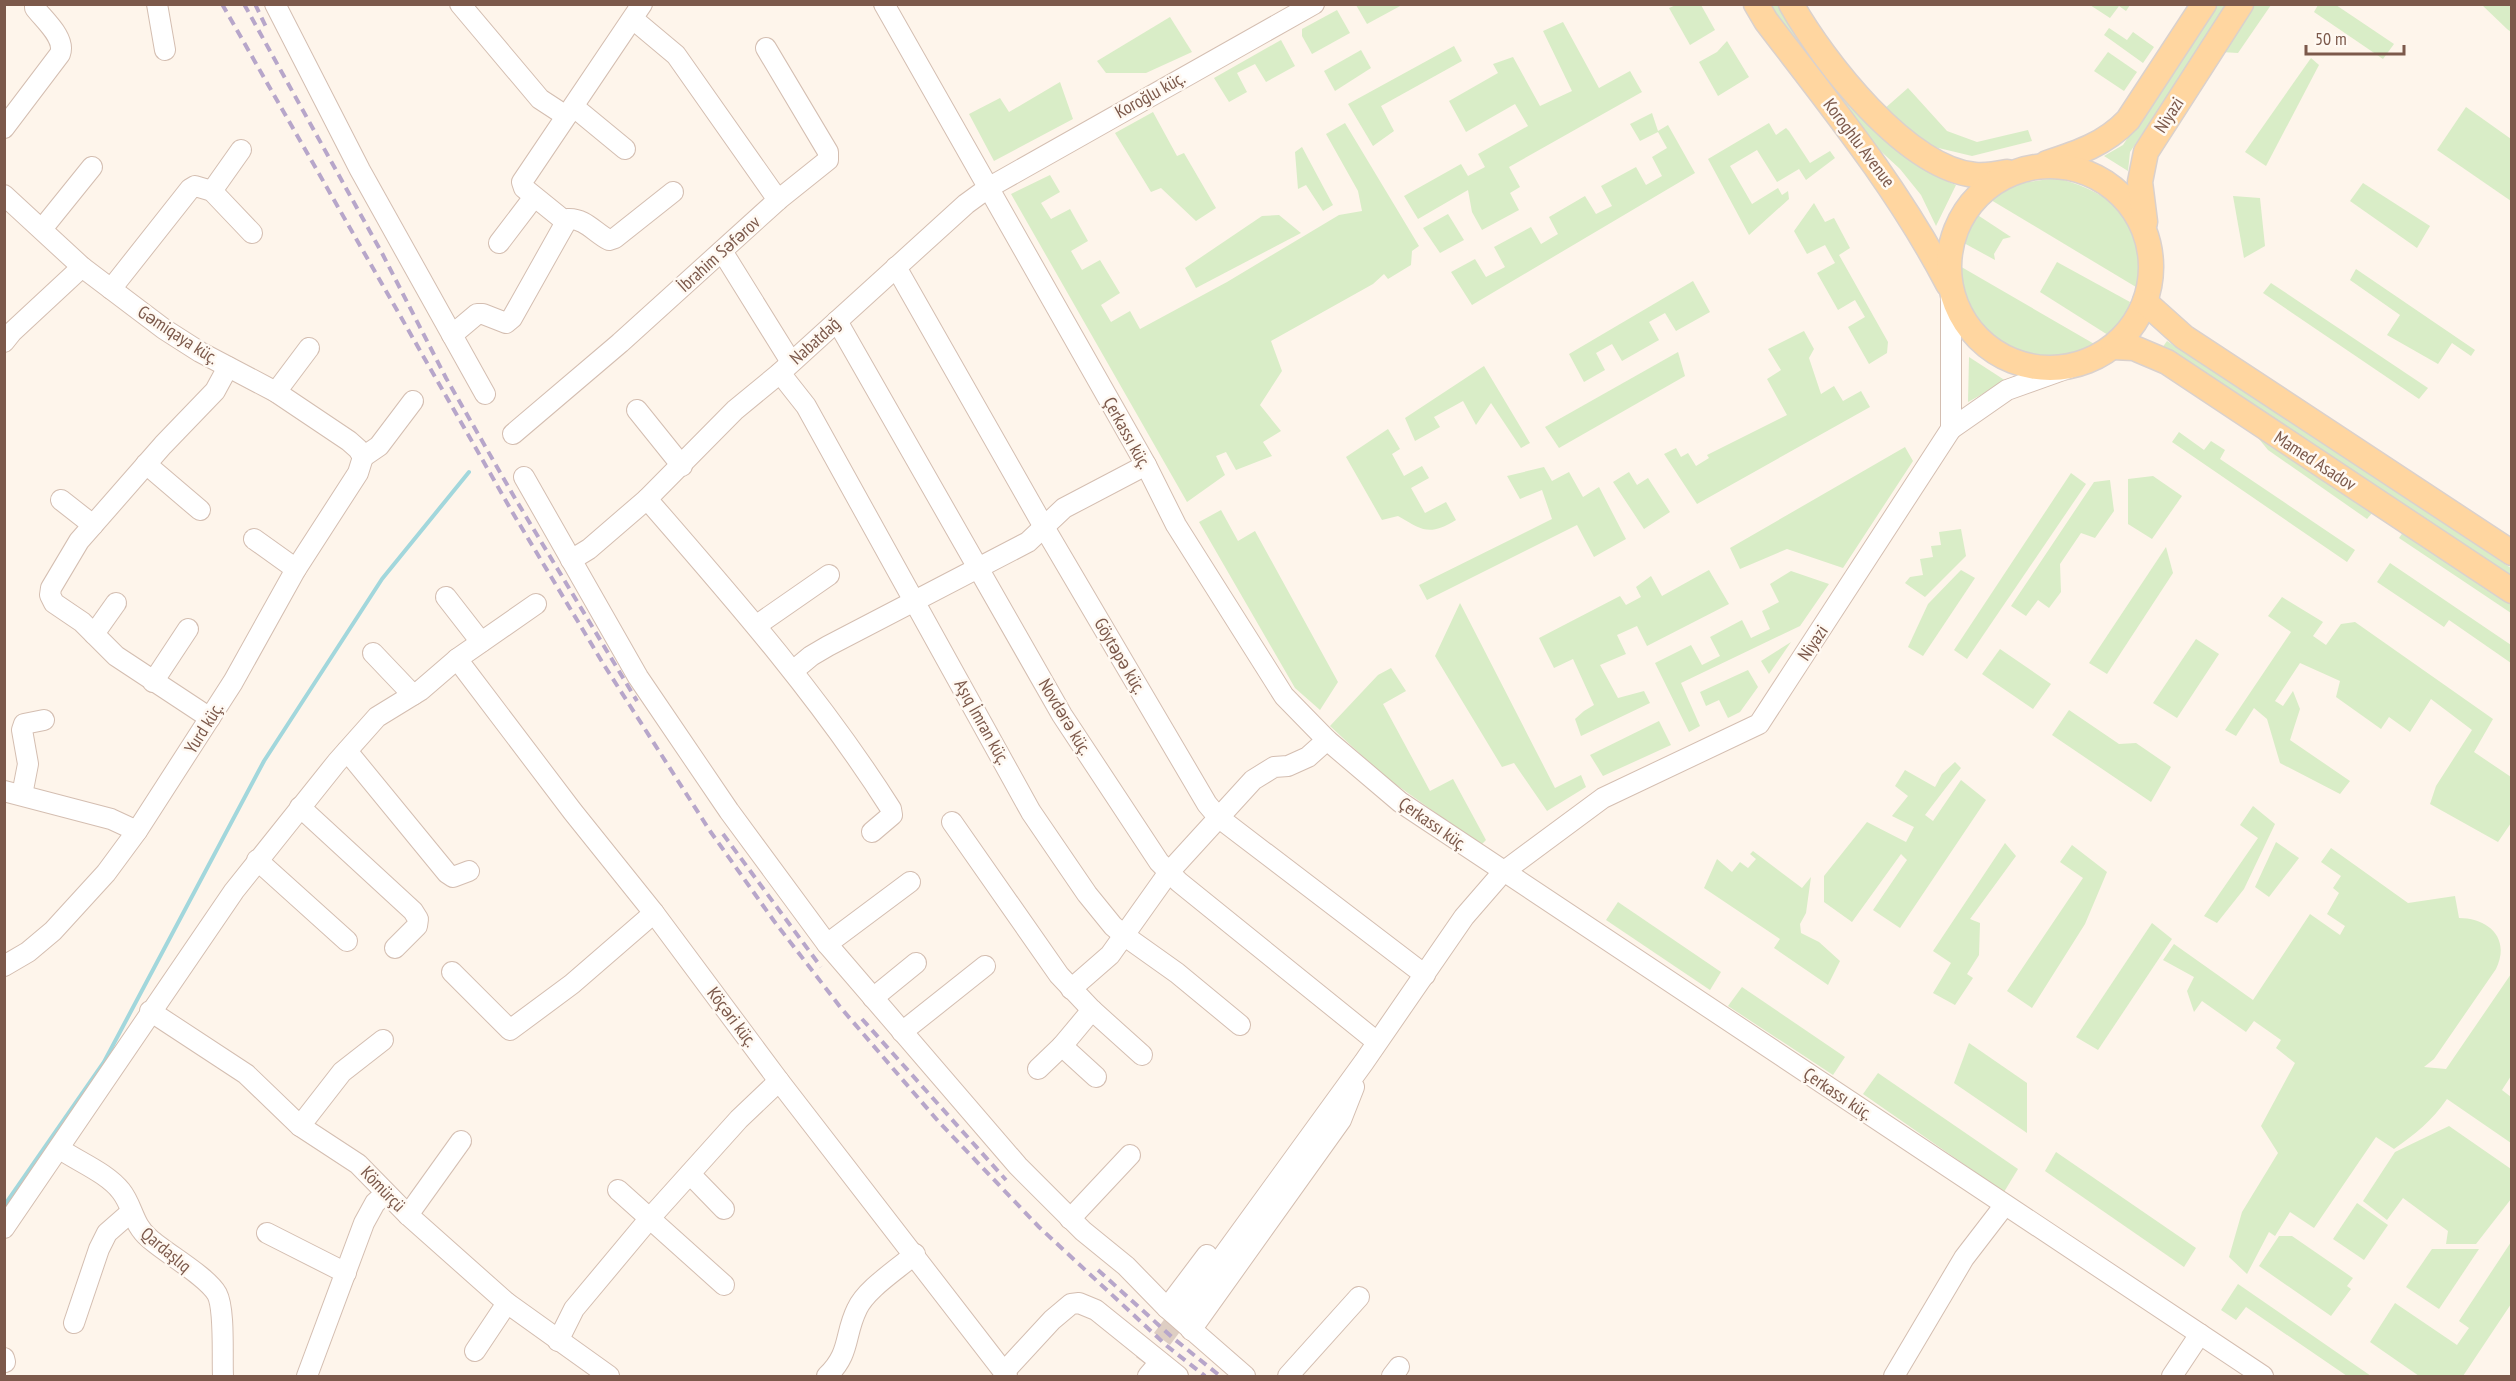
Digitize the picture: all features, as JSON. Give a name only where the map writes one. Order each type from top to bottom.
[{"type":"main road","name":"Koroghlu Avenue","points":[[1791,4],[1850,88],[1889,128],[1918,152],[1953,169],[1974,175],[2029,168]]},
{"type":"main road","name":"Niyazi","points":[[2029,168],[2097,146],[2119,130],[2128,120],[2204,4]]},
{"type":"main road","name":"Niyazi","points":[[2148,238],[2141,204],[2140,182],[2146,153],[2241,4]]},
{"type":"main road","name":"Koroghlu Avenue","points":[[1761,13],[1862,145],[1903,205],[1950,288]]},
{"type":"main road","points":[[2148,238],[2151,281],[2138,319],[2113,347],[2077,365],[2053,368],[2030,366],[2008,359],[1988,347],[1971,330],[1958,310],[1950,288],[1948,269],[1950,250],[1962,215],[1973,199],[1987,187],[2029,168],[2063,166],[2086,172],[2107,183],[2124,198],[2138,217],[2148,238],[2162,290],[2184,337]]},
{"type":"main road","points":[[1903,205],[1950,250]]},
{"type":"main road","name":"Mamed Asadov","points":[[2145,302],[2184,337],[2511,553]]},
{"type":"main road","name":"Mamed Asadov","points":[[2113,347],[2134,348],[2162,359],[2511,591]]},
{"type":"street","points":[[4,128],[63,47],[61,40],[34,8],[35,4]]},
{"type":"street","points":[[157,4],[165,50]]},
{"type":"street","points":[[275,4],[360,170],[485,394]]},
{"type":"street","points":[[460,4],[540,99],[570,111],[625,149]]},
{"type":"street","name":"Çerkassı küç.","points":[[884,4],[1146,465],[1176,525],[1275,683],[1298,712],[1326,740],[1400,802],[2263,1377]]},
{"type":"street","name":"Koroğlu küç.","points":[[988,188],[1314,4]]},
{"type":"street","points":[[1741,4],[1761,13]]},
{"type":"street","points":[[566,222],[534,198],[524,188],[522,182],[637,12],[676,55],[778,200]]},
{"type":"street","name":"İbrahim Səfərov","points":[[513,434],[620,343],[778,200],[828,160],[828,152],[766,48]]},
{"type":"street","points":[[212,191],[241,150]]},
{"type":"street","points":[[42,229],[92,166]]},
{"type":"street","points":[[111,289],[190,189],[195,186],[212,191],[252,233]]},
{"type":"street","name":"Nabatdağ","points":[[571,560],[589,549],[647,499],[735,410],[786,368],[966,204],[988,188]]},
{"type":"street","points":[[452,335],[477,314],[506,323],[512,318],[568,219],[576,218],[609,240],[615,238],[673,192]]},
{"type":"street","name":"Gəmiqaya küç.","points":[[4,195],[82,267],[164,329],[276,392],[349,441],[363,457]]},
{"type":"street","points":[[499,243],[534,198]]},
{"type":"street","name":"Aşıq İmran küç.","points":[[722,251],[1031,812],[1087,894],[1113,926],[1177,973],[1240,1025]]},
{"type":"street","points":[[4,342],[82,267]]},
{"type":"street","name":"Göytəpə küç.","points":[[896,267],[1044,527],[1201,794],[1218,818],[1425,975]]},
{"type":"street","points":[[1950,288],[1951,429]]},
{"type":"street","name":"Novdərə küç.","points":[[837,321],[980,567],[1062,715],[1149,847],[1169,872],[1377,1042]]},
{"type":"street","points":[[276,392],[309,348]]},
{"type":"street","points":[[1951,429],[2007,390],[2077,365]]},
{"type":"street","points":[[210,718],[116,656],[72,614],[54,603],[50,596],[51,588],[71,553],[146,464],[215,391],[228,367]]},
{"type":"street","points":[[363,457],[379,446],[413,401]]},
{"type":"street","points":[[637,410],[682,466]]},
{"type":"street","name":"Niyazi","points":[[1364,1062],[1475,903],[1503,872],[1603,798],[1759,724],[1951,429]]},
{"type":"street","name":"Yurd küç.","points":[[4,966],[28,952],[52,931],[106,873],[137,831],[233,681],[296,569],[358,473],[363,457]]},
{"type":"street","points":[[146,464],[200,510]]},
{"type":"street","points":[[793,671],[811,656],[1028,542],[1064,508],[1146,465]]},
{"type":"street","points":[[524,477],[638,677],[680,741],[827,944],[1018,1166],[1070,1219],[1176,1307],[1191,1329],[1245,1377]]},
{"type":"street","points":[[647,499],[757,625],[852,748],[891,809],[892,815],[872,832]]},
{"type":"street","points":[[61,500],[93,525]]},
{"type":"street","points":[[254,539],[296,569]]},
{"type":"street","points":[[757,625],[829,575]]},
{"type":"street","points":[[446,597],[481,642]]},
{"type":"street","points":[[94,634],[116,603]]},
{"type":"street","points":[[4,1228],[60,1149],[150,1011],[257,860],[347,751],[377,717],[413,695],[457,659],[536,604]]},
{"type":"street","points":[[153,682],[188,629]]},
{"type":"street","points":[[374,653],[413,695]]},
{"type":"street","name":"Köçəri küç.","points":[[457,659],[1006,1374]]},
{"type":"street","points":[[44,720],[24,724],[22,730],[28,764],[13,793],[122,823],[137,831]]},
{"type":"street","points":[[1071,989],[1110,955],[1169,872],[1253,780],[1266,770],[1297,763],[1308,757],[1326,740]]},
{"type":"street","points":[[347,751],[447,873],[453,877],[469,871]]},
{"type":"street","points":[[300,807],[413,910],[418,918],[417,926],[395,948]]},
{"type":"street","points":[[952,822],[1042,953],[1071,989],[1142,1055]]},
{"type":"street","points":[[257,860],[347,941]]},
{"type":"street","points":[[827,944],[910,882]]},
{"type":"street","points":[[452,972],[510,1030],[572,984],[654,913]]},
{"type":"street","points":[[873,998],[916,963]]},
{"type":"street","points":[[902,1032],[985,966]]},
{"type":"street","points":[[1038,1069],[1062,1046],[1092,1010]]},
{"type":"street","name":"Kömürçü","points":[[150,1011],[246,1074],[300,1126],[358,1164],[385,1194],[507,1303],[609,1377]]},
{"type":"street","points":[[300,1126],[342,1072],[383,1040]]},
{"type":"street","points":[[1062,1046],[1096,1077]]},
{"type":"street","points":[[1176,1307],[1321,1105],[1364,1062]]},
{"type":"street","points":[[1191,1329],[1341,1120],[1364,1062]]},
{"type":"street","points":[[558,1341],[574,1309],[650,1218],[739,1119],[779,1080]]},
{"type":"street","points":[[408,1215],[461,1141]]},
{"type":"street","name":"Qardaşlıq","points":[[60,1149],[113,1183],[128,1200],[137,1226],[217,1294],[221,1306],[223,1377]]},
{"type":"street","points":[[1070,1219],[1130,1155]]},
{"type":"street","points":[[690,1174],[724,1209]]},
{"type":"street","points":[[618,1190],[724,1284]]},
{"type":"street","points":[[307,1377],[364,1223],[375,1203],[385,1194]]},
{"type":"street","points":[[1894,1377],[1964,1258],[2004,1206]]},
{"type":"street","points":[[74,1323],[99,1249],[107,1233],[131,1212]]},
{"type":"street","points":[[267,1233],[346,1273]]},
{"type":"street","points":[[827,1377],[842,1359],[856,1310],[863,1298],[915,1254]]},
{"type":"street","points":[[1288,1377],[1359,1297]]},
{"type":"street","points":[[475,1351],[507,1303]]},
{"type":"street","points":[[1006,1374],[1052,1320],[1071,1304],[1079,1303],[1096,1310],[1147,1370],[1178,1377]]},
{"type":"street","points":[[2172,1377],[2200,1334]]},
{"type":"green space","points":[[1356,5],[1402,5],[1367,24]]},
{"type":"green space","points":[[1676,5],[1701,5],[1715,30],[1690,45],[1669,8]]},
{"type":"green space","points":[[1767,5],[1779,5],[1836,84],[1877,132],[1900,153],[1926,171],[1956,185],[1936,226],[1921,195],[1900,169],[1860,132]]},
{"type":"green space","points":[[2090,5],[2130,5],[2126,11],[2119,6],[2110,18]]},
{"type":"green space","points":[[2216,5],[2229,5],[2130,152],[2128,171],[2104,156],[2123,145]]},
{"type":"green space","points":[[2253,5],[2271,5],[2238,53],[2221,52]]},
{"type":"green space","points":[[2318,5],[2336,5],[2394,44],[2383,59],[2314,12]]},
{"type":"green space","points":[[2482,5],[2511,5],[2511,32],[2507,29]]},
{"type":"green space","points":[[1337,10],[1350,33],[1312,54],[1302,36],[1302,29]]},
{"type":"green space","points":[[1170,17],[1192,52],[1146,73],[1106,73],[1097,61]]},
{"type":"green space","points":[[1563,22],[1599,88],[1630,71],[1642,92],[1509,167],[1520,187],[1510,193],[1519,210],[1482,230],[1472,212],[1468,190],[1418,219],[1404,196],[1461,164],[1468,176],[1485,167],[1478,154],[1528,126],[1515,104],[1466,132],[1449,101],[1498,73],[1493,64],[1513,57],[1540,106],[1572,91],[1543,31]]},
{"type":"green space","points":[[2109,28],[2127,40],[2133,32],[2154,47],[2143,63],[2104,35]]},
{"type":"green space","points":[[1281,40],[1295,66],[1266,82],[1255,64],[1237,73],[1247,92],[1229,102],[1214,78]]},
{"type":"green space","points":[[1727,41],[1749,77],[1718,96],[1699,62],[1717,52]]},
{"type":"green space","points":[[1454,46],[1462,61],[1381,106],[1394,131],[1373,146],[1348,104]]},
{"type":"green space","points":[[1361,50],[1371,68],[1335,91],[1324,71]]},
{"type":"green space","points":[[2108,52],[2137,72],[2124,91],[2094,71]]},
{"type":"green space","points":[[2311,58],[2319,65],[2266,166],[2245,152]]},
{"type":"green space","points":[[1060,82],[1073,119],[994,161],[969,114],[1000,98],[1009,112]]},
{"type":"green space","points":[[1908,88],[1947,131],[1977,142],[2028,130],[2032,141],[1972,156],[1926,145],[1883,110]]},
{"type":"green space","points":[[2466,107],[2511,139],[2511,201],[2437,150]]},
{"type":"green space","points":[[1153,112],[1177,156],[1184,153],[1216,208],[1196,221],[1161,188],[1151,192],[1115,133]]},
{"type":"green space","points":[[1652,113],[1658,131],[1668,125],[1695,173],[1472,305],[1451,272],[1475,259],[1486,277],[1505,267],[1494,247],[1531,227],[1541,244],[1558,234],[1549,217],[1585,196],[1596,214],[1612,206],[1601,186],[1636,167],[1646,185],[1662,176],[1652,157],[1667,148],[1658,132],[1640,141],[1630,124]]},
{"type":"green space","points":[[1345,123],[1419,246],[1412,251],[1411,265],[1388,279],[1384,274],[1373,284],[1271,341],[1282,371],[1260,405],[1281,431],[1263,442],[1272,456],[1236,470],[1226,452],[1216,456],[1225,475],[1187,502],[1011,194],[1050,175],[1060,192],[1041,203],[1051,219],[1070,209],[1088,241],[1071,251],[1082,270],[1100,260],[1120,293],[1101,305],[1111,322],[1130,311],[1140,329],[1227,282],[1339,215],[1362,211],[1358,191],[1326,134]]},
{"type":"green space","points":[[1769,123],[1776,135],[1786,128],[1810,163],[1830,151],[1835,158],[1806,180],[1799,169],[1777,182],[1757,150],[1730,166],[1752,204],[1778,188],[1782,195],[1788,191],[1789,199],[1749,235],[1708,159]]},
{"type":"green space","points":[[1302,147],[1333,205],[1323,211],[1306,185],[1298,189],[1295,152]]},
{"type":"green space","points":[[2056,178],[2094,192],[2123,214],[2133,229],[2138,246],[2140,265],[2136,287],[1991,200],[2015,184]]},
{"type":"green space","points":[[2363,183],[2430,226],[2417,248],[2350,201]]},
{"type":"green space","points":[[2233,196],[2260,198],[2265,246],[2244,258]]},
{"type":"green space","points":[[1814,203],[1825,222],[1834,218],[1850,248],[1839,255],[1888,342],[1887,353],[1869,364],[1848,327],[1865,317],[1855,300],[1838,310],[1817,273],[1835,263],[1825,245],[1807,254],[1794,231]]},
{"type":"green space","points":[[1448,214],[1464,240],[1440,253],[1423,228]]},
{"type":"green space","points":[[1976,214],[2011,237],[2003,239],[1994,254],[1995,260],[1962,242],[1967,227]]},
{"type":"green space","points":[[1279,215],[1301,233],[1196,288],[1185,268],[1262,216]]},
{"type":"green space","points":[[2057,262],[2130,302],[2122,321],[2108,335],[2040,292]]},
{"type":"green space","points":[[1958,265],[2096,345],[2056,358],[2040,358],[2008,348],[1981,327],[1970,314],[1962,299],[1958,283]]},
{"type":"green space","points":[[2356,269],[2475,350],[2471,356],[2452,343],[2438,364],[2387,335],[2400,315],[2350,280]]},
{"type":"green space","points":[[1693,281],[1710,312],[1676,331],[1665,313],[1649,322],[1659,340],[1622,361],[1612,344],[1596,353],[1605,370],[1584,382],[1569,354]]},
{"type":"green space","points":[[2271,283],[2428,388],[2419,399],[2263,293]]},
{"type":"green space","points":[[1804,331],[1814,349],[1809,358],[1821,394],[1834,386],[1843,401],[1861,391],[1870,407],[1697,504],[1664,454],[1676,448],[1681,457],[1688,453],[1696,466],[1709,458],[1707,455],[1787,415],[1767,379],[1781,370],[1768,349]]},
{"type":"green space","points":[[2167,341],[2511,568],[2511,579],[2162,348]]},
{"type":"green space","points":[[1678,352],[1685,376],[1559,448],[1545,427]]},
{"type":"green space","points":[[1969,357],[2006,381],[1968,402]]},
{"type":"green space","points":[[1484,366],[1530,443],[1521,448],[1491,403],[1476,425],[1463,401],[1434,417],[1440,427],[1415,441],[1405,418]]},
{"type":"green space","points":[[2250,428],[2373,512],[2367,519],[2268,450]]},
{"type":"green space","points":[[1388,429],[1400,449],[1392,454],[1404,476],[1422,466],[1429,478],[1411,488],[1425,513],[1446,502],[1456,520],[1439,528],[1427,530],[1398,516],[1382,520],[1346,457]]},
{"type":"green space","points":[[2179,432],[2204,450],[2211,441],[2225,450],[2220,459],[2355,550],[2347,562],[2172,442]]},
{"type":"green space","points":[[1905,447],[1913,461],[1843,568],[1787,549],[1740,569],[1730,548]]},
{"type":"green space","points":[[1544,467],[1552,481],[1569,472],[1583,497],[1599,487],[1626,539],[1594,557],[1577,525],[1427,600],[1419,585],[1552,519],[1542,490],[1520,499],[1507,476]]},
{"type":"green space","points":[[1629,472],[1637,485],[1648,478],[1670,512],[1644,529],[1613,482]]},
{"type":"green space","points":[[2071,473],[2086,484],[1967,659],[1954,650]]},
{"type":"green space","points":[[2153,476],[2182,496],[2152,539],[2128,524],[2128,479]]},
{"type":"green space","points":[[2110,480],[2114,511],[2095,538],[2081,533],[2060,564],[2061,592],[2049,608],[2038,600],[2026,616],[2011,606],[2094,482]]},
{"type":"green space","points":[[1221,510],[1238,541],[1255,531],[1338,682],[1320,710],[1295,688],[1199,522]]},
{"type":"green space","points":[[1961,529],[1966,556],[1925,597],[1905,583],[1910,577],[1923,575],[1920,559],[1933,557],[1931,546],[1941,545],[1939,532]]},
{"type":"green space","points":[[2404,531],[2511,603],[2511,613],[2399,538]]},
{"type":"green space","points":[[2166,547],[2173,573],[2107,674],[2089,663]]},
{"type":"green space","points":[[2390,563],[2511,645],[2511,663],[2449,620],[2444,627],[2377,582]]},
{"type":"green space","points":[[1709,570],[1729,604],[1647,646],[1637,626],[1617,635],[1626,654],[1600,665],[1618,698],[1644,691],[1650,703],[1581,736],[1575,719],[1594,705],[1573,659],[1554,668],[1539,638],[1620,596],[1626,605],[1641,597],[1636,587],[1651,576],[1662,596]]},
{"type":"green space","points":[[1961,570],[1975,578],[1923,656],[1908,647],[1928,604]]},
{"type":"green space","points":[[1791,571],[1829,584],[1800,626],[1681,683],[1700,726],[1689,732],[1655,663],[1691,645],[1702,665],[1720,656],[1710,637],[1742,620],[1751,638],[1770,629],[1762,611],[1779,602],[1770,584]]},
{"type":"green space","points":[[2282,597],[2323,622],[2313,636],[2326,645],[2341,624],[2355,622],[2493,719],[2474,752],[2511,777],[2511,823],[2498,842],[2430,804],[2436,786],[2472,730],[2431,699],[2410,732],[2389,717],[2381,729],[2336,697],[2340,681],[2300,663],[2275,701],[2283,706],[2293,691],[2300,709],[2290,740],[2350,781],[2340,794],[2280,763],[2267,719],[2254,708],[2236,736],[2225,730],[2291,632],[2268,616]]},
{"type":"green space","points":[[1460,603],[1555,788],[1581,775],[1586,787],[1547,811],[1514,763],[1502,767],[1435,656]]},
{"type":"green space","points":[[2196,639],[2219,654],[2177,718],[2153,703]]},
{"type":"green space","points":[[1791,642],[1769,674],[1761,661]]},
{"type":"green space","points":[[2000,649],[2051,684],[2033,709],[1982,674]]},
{"type":"green space","points":[[1391,668],[1406,691],[1383,704],[1430,791],[1453,779],[1486,840],[1481,845],[1384,776],[1330,726],[1378,675]]},
{"type":"green space","points":[[1748,670],[1758,687],[1740,712],[1728,718],[1719,700],[1706,706],[1700,692]]},
{"type":"green space","points":[[2069,710],[2119,744],[2136,743],[2171,767],[2151,802],[2052,735]]},
{"type":"green space","points":[[1659,721],[1671,745],[1603,776],[1590,755]]},
{"type":"green space","points":[[1955,762],[1961,768],[1925,815],[1933,821],[1961,780],[1986,800],[1900,928],[1873,910],[1907,860],[1901,854],[1852,922],[1824,902],[1824,876],[1867,822],[1906,842],[1914,827],[1892,816],[1908,796],[1895,786],[1905,770],[1935,787],[1942,774]]},
{"type":"green space","points":[[2253,806],[2275,824],[2244,889],[2217,923],[2204,916],[2258,838],[2240,825]]},
{"type":"green space","points":[[2276,842],[2299,858],[2269,897],[2255,887]]},
{"type":"green space","points":[[2005,843],[2016,856],[1970,919],[1980,923],[1979,955],[1967,974],[1973,978],[1955,1005],[1933,993],[1951,963],[1933,951]]},
{"type":"green space","points":[[2072,845],[2107,872],[2085,924],[2032,1008],[2007,991],[2083,878],[2060,862]]},
{"type":"green space","points":[[2331,848],[2408,903],[2455,896],[2459,918],[2470,919],[2487,926],[2499,939],[2500,958],[2496,969],[2434,1059],[2424,1067],[2446,1069],[2511,974],[2511,1076],[2502,1090],[2511,1097],[2511,1143],[2447,1099],[2423,1127],[2394,1149],[2376,1137],[2314,1228],[2290,1212],[2275,1236],[2269,1232],[2247,1274],[2229,1257],[2242,1212],[2278,1153],[2261,1126],[2295,1063],[2276,1048],[2281,1040],[2254,1021],[2246,1032],[2202,1001],[2194,1012],[2187,991],[2194,977],[2163,960],[2174,944],[2253,1000],[2310,914],[2340,935],[2345,926],[2327,914],[2339,893],[2333,888],[2341,876],[2321,862]]},
{"type":"green space","points":[[1753,851],[1802,888],[1811,877],[1806,913],[1800,924],[1801,933],[1819,942],[1840,961],[1828,985],[1774,948],[1780,939],[1704,888],[1717,859],[1732,872],[1740,862],[1748,868],[1756,859],[1750,854]]},
{"type":"green space","points":[[1618,902],[1721,972],[1710,990],[1606,920]]},
{"type":"green space","points":[[2152,923],[2172,939],[2098,1050],[2076,1037]]},
{"type":"green space","points":[[1742,987],[1845,1057],[1833,1075],[1728,1006]]},
{"type":"green space","points":[[1969,1043],[2027,1083],[2027,1133],[1954,1083]]},
{"type":"green space","points":[[1878,1073],[2018,1169],[2004,1192],[1863,1094]]},
{"type":"green space","points":[[2449,1126],[2511,1169],[2511,1199],[2476,1244],[2446,1244],[2448,1231],[2403,1198],[2387,1220],[2363,1201],[2395,1152]]},
{"type":"green space","points":[[2056,1152],[2196,1248],[2184,1267],[2045,1171]]},
{"type":"green space","points":[[2357,1203],[2388,1225],[2364,1260],[2333,1239]]},
{"type":"green space","points":[[2279,1236],[2292,1236],[2353,1278],[2347,1286],[2351,1289],[2331,1316],[2259,1266]]},
{"type":"green space","points":[[2511,1242],[2511,1304],[2463,1376],[2419,1376],[2370,1342],[2395,1303],[2457,1345],[2469,1328],[2459,1321]]},
{"type":"green space","points":[[2432,1249],[2479,1249],[2439,1309],[2406,1287]]},
{"type":"green space","points":[[2238,1284],[2371,1376],[2347,1376],[2246,1307],[2236,1320],[2221,1310]]},
{"type":"waterway","points":[[4,1206],[104,1062],[264,761],[382,579],[469,472]]},
{"type":"tunnel","points":[[1144,1363],[1186,1307]]},
{"type":"railway","points":[[222,4],[514,515],[604,665],[710,831],[774,921],[841,1008],[938,1121],[1039,1227],[1167,1346],[1205,1376]]},
{"type":"railway","points":[[244,4],[383,255],[446,378],[516,500],[637,701]]},
{"type":"railway","points":[[255,4],[268,31]]},
{"type":"railway","points":[[723,834],[821,967]]},
{"type":"railway","points":[[862,1019],[1006,1180]]},
{"type":"railway","points":[[1098,1270],[1173,1338],[1220,1376]]}]
